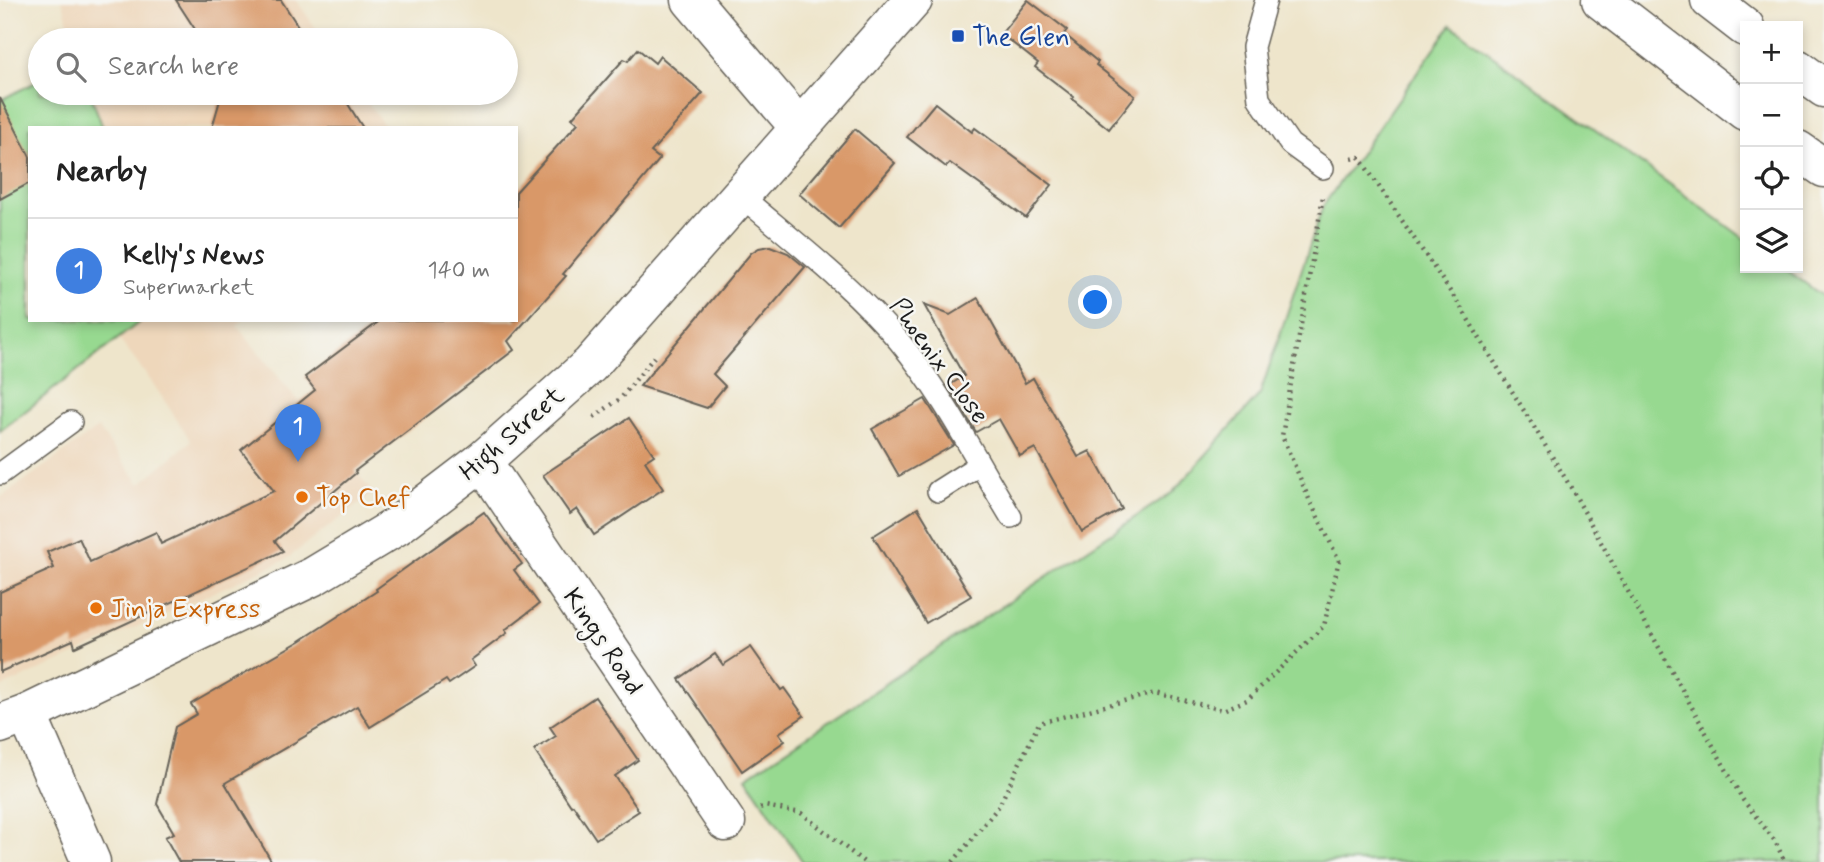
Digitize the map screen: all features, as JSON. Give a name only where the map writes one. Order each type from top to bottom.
[{"type":"main road","points":[[691,0],[799,127]]},
{"type":"main road","name":"High Street","points":[[14,719],[314,576],[397,526],[482,461],[590,365],[913,0]]},
{"type":"main road","points":[[1601,0],[1740,107]]},
{"type":"main road","points":[[1710,0],[1740,23]]},
{"type":"main road","points":[[1803,73],[1824,88]]},
{"type":"main road","points":[[1803,153],[1824,168]]},
{"type":"main road","name":"Kings Road","points":[[482,461],[738,817]]},
{"type":"main road","points":[[14,719],[90,862]]},
{"type":"lane","points":[[1266,0],[1261,11],[1254,47],[1259,99],[1290,144],[1323,169]]},
{"type":"lane","name":"Phoenix Close","points":[[741,197],[855,294],[900,342],[942,402],[1011,517]]},
{"type":"lane","points":[[0,474],[71,422]]},
{"type":"lane","points":[[938,491],[979,465]]},
{"type":"path","points":[[953,862],[999,806],[1039,723],[1156,693],[1223,710],[1247,700],[1324,626],[1339,560],[1282,436],[1323,206],[1323,169],[1359,157],[1460,306],[1570,486],[1743,800],[1775,841],[1785,862]]},
{"type":"path","points":[[738,817],[765,806],[801,813],[864,862]]},
{"type":"shaded area","points":[[62,0],[296,0],[316,28],[70,28]]},
{"type":"shaded area","points":[[94,105],[370,105],[385,126],[102,126]]},
{"type":"shaded area","points":[[139,322],[242,322],[237,326],[373,493],[285,560],[0,688],[0,498],[98,428],[140,484],[191,441],[154,385],[118,338]]},
{"type":"green space","points":[[1451,25],[1740,235],[1740,273],[1791,273],[1824,297],[1824,862],[803,862],[746,777],[1173,492],[1260,394],[1323,206]]},
{"type":"green space","points":[[28,86],[28,105],[94,105],[102,126],[28,126],[28,322],[139,322],[0,431],[0,100]]},
{"type":"building","points":[[176,0],[281,0],[299,28],[194,28]]},
{"type":"building","points":[[1028,0],[1067,30],[1064,34],[1098,62],[1096,65],[1135,96],[1109,129],[1035,67],[1038,63],[1001,34]]},
{"type":"building","points":[[638,49],[655,63],[660,56],[703,93],[651,152],[660,159],[563,274],[566,276],[508,341],[514,350],[355,471],[356,473],[275,541],[283,551],[75,647],[73,640],[0,672],[0,592],[54,568],[47,552],[79,538],[90,562],[156,532],[161,544],[274,491],[241,450],[315,390],[305,377],[378,322],[518,322],[518,190],[578,123],[572,118],[624,59],[628,61]]},
{"type":"building","points":[[0,98],[28,153],[28,184],[0,199]]},
{"type":"building","points":[[935,103],[972,132],[975,128],[1052,185],[1026,218],[950,163],[946,167],[907,137]]},
{"type":"building","points":[[219,105],[349,105],[362,126],[213,126]]},
{"type":"building","points":[[855,129],[895,163],[839,228],[799,194]]},
{"type":"building","points":[[770,246],[788,253],[805,267],[713,374],[725,386],[707,408],[640,386],[751,253]]},
{"type":"building","points":[[978,298],[1025,383],[1033,378],[1078,457],[1090,451],[1122,509],[1082,532],[1035,448],[1020,456],[999,419],[976,432],[948,386],[964,376],[924,305],[950,315]]},
{"type":"building","points":[[925,399],[954,445],[899,476],[872,429]]},
{"type":"building","points":[[629,418],[654,455],[645,461],[663,489],[594,535],[577,509],[570,514],[543,475]]},
{"type":"building","points":[[918,508],[971,596],[926,623],[873,536]]},
{"type":"building","points":[[484,512],[522,564],[514,570],[539,604],[471,660],[475,666],[449,684],[446,680],[370,727],[357,706],[225,783],[272,862],[179,862],[165,837],[174,833],[157,804],[175,727],[197,714],[191,704],[300,641],[377,591],[376,589]]},
{"type":"building","points":[[751,647],[781,690],[784,688],[804,716],[779,733],[785,741],[742,771],[679,679],[715,654],[723,665]]},
{"type":"building","points":[[595,697],[638,760],[615,776],[639,811],[596,839],[534,750],[556,736],[550,727]]},
{"type":"place","name":"The Glen","points":[[958,36]]},
{"type":"place","name":"Kelly's News","points":[[298,462]]},
{"type":"place","name":"Top Chef","points":[[302,497]]},
{"type":"place","name":"Jinja Express","points":[[96,608]]}]
